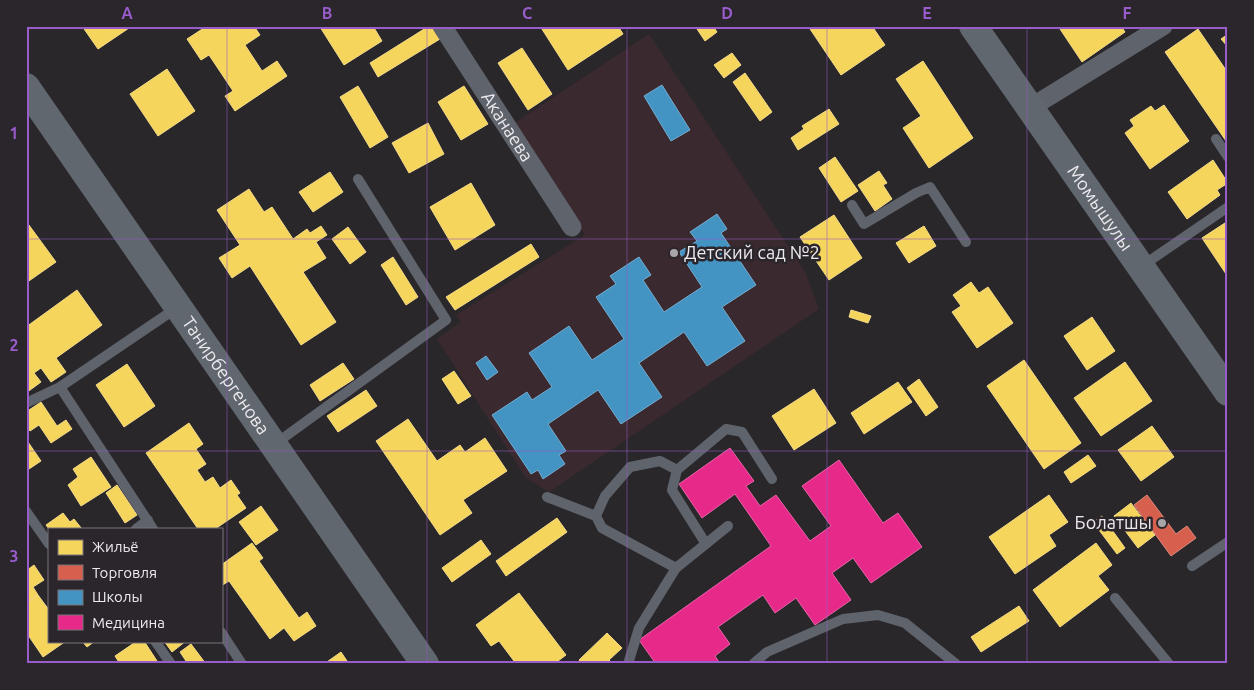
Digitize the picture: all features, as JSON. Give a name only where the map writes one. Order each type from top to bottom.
[{"type":"street","name":"Аканаева","points":[[442,26],[572,227]]},
{"type":"street","name":"Момышулы","points":[[973,26],[1228,392]]},
{"type":"street","points":[[1030,108],[1164,26]]},
{"type":"street","name":"Танирбергенова","points":[[26,87],[180,306],[425,664]]},
{"type":"lane","points":[[1216,139],[1228,157]]},
{"type":"lane","points":[[275,444],[446,320],[358,179]]},
{"type":"lane","points":[[852,205],[864,224],[916,193],[930,187],[966,242]]},
{"type":"lane","points":[[1140,266],[1228,207]]},
{"type":"lane","points":[[26,403],[60,387],[180,306]]},
{"type":"lane","points":[[60,387],[150,525]]},
{"type":"lane","points":[[706,544],[672,490],[677,470],[726,429],[742,432],[772,479]]},
{"type":"lane","points":[[596,516],[605,496],[630,467],[660,460],[677,470]]},
{"type":"lane","points":[[547,497],[596,516],[602,528],[676,568]]},
{"type":"lane","points":[[26,511],[48,543]]},
{"type":"lane","points":[[628,664],[639,628],[676,568],[728,526]]},
{"type":"lane","points":[[1192,566],[1228,542]]},
{"type":"lane","points":[[1115,598],[1169,664]]},
{"type":"lane","points":[[753,664],[767,652],[843,619],[878,615],[905,623],[956,664]]},
{"type":"lane","points":[[222,634],[242,664]]},
{"type":"lane","points":[[155,642],[171,664]]},
{"type":"shaded area","name":"Детский сад №2","points":[[649,34],[805,272],[819,309],[549,492],[526,478],[437,339],[461,322],[456,315],[585,235],[513,124]]},
{"type":"building: Жильё","points":[[82,26],[132,26],[98,49]]},
{"type":"building: Жильё","points":[[207,26],[254,26],[260,35],[245,45],[262,71],[277,61],[287,76],[235,111],[225,96],[233,91],[209,55],[201,60],[187,39]]},
{"type":"building: Жильё","points":[[373,26],[382,41],[344,65],[320,27]]},
{"type":"building: Жильё","points":[[429,26],[432,26],[440,39],[378,77],[370,63]]},
{"type":"building: Жильё","points":[[540,26],[618,26],[623,34],[568,70]]},
{"type":"building: Жильё","points":[[695,26],[713,26],[717,32],[705,41]]},
{"type":"building: Жильё","points":[[808,26],[872,26],[885,45],[841,75]]},
{"type":"building: Жильё","points":[[1058,26],[1121,26],[1125,32],[1082,62]]},
{"type":"building: Жильё","points":[[1198,29],[1228,73],[1226,141],[1165,52]]},
{"type":"building: Жильё","points":[[1228,34],[1228,47],[1221,39]]},
{"type":"building: Жильё","points":[[522,48],[552,94],[528,110],[498,63]]},
{"type":"building: Жильё","points":[[732,53],[741,65],[724,78],[714,65]]},
{"type":"building: Жильё","points":[[923,61],[973,138],[929,168],[903,128],[921,116],[896,79]]},
{"type":"building: Жильё","points":[[167,69],[195,111],[158,136],[130,94]]},
{"type":"building: Жильё","points":[[745,73],[772,112],[760,121],[733,82]]},
{"type":"building: Жильё","points":[[358,86],[388,137],[370,148],[340,97]]},
{"type":"building: Жильё","points":[[464,86],[488,124],[461,140],[438,102]]},
{"type":"building: Жильё","points":[[1164,105],[1189,141],[1150,169],[1125,133],[1134,126],[1130,120],[1151,106],[1155,111]]},
{"type":"building: Жильё","points":[[829,109],[839,124],[798,150],[791,138],[804,129],[802,126]]},
{"type":"building: Жильё","points":[[428,123],[444,154],[409,173],[392,143]]},
{"type":"building: Жильё","points":[[835,157],[858,191],[841,202],[819,168]]},
{"type":"building: Жильё","points":[[1213,160],[1228,183],[1217,190],[1220,195],[1187,219],[1168,192]]},
{"type":"building: Жильё","points":[[879,171],[887,183],[883,185],[892,199],[875,211],[858,185]]},
{"type":"building: Жильё","points":[[330,172],[343,192],[313,212],[299,192]]},
{"type":"building: Жильё","points":[[471,183],[495,225],[455,250],[430,207]]},
{"type":"building: Жильё","points":[[249,189],[264,212],[272,207],[293,239],[307,229],[310,233],[321,226],[327,235],[316,242],[326,258],[303,272],[336,322],[301,345],[250,266],[232,278],[219,258],[240,245],[217,210]]},
{"type":"building: Жильё","points":[[834,215],[862,258],[829,280],[800,237]]},
{"type":"building: Жильё","points":[[26,221],[56,262],[26,283]]},
{"type":"building: Жильё","points":[[1228,221],[1228,277],[1202,238]]},
{"type":"building: Жильё","points":[[924,226],[936,246],[909,263],[896,243]]},
{"type":"building: Жильё","points":[[348,227],[366,252],[350,264],[332,239]]},
{"type":"building: Жильё","points":[[531,244],[539,257],[455,310],[446,297]]},
{"type":"building: Жильё","points":[[393,257],[418,297],[406,305],[381,265]]},
{"type":"building: Жильё","points":[[971,282],[979,293],[988,287],[1013,323],[977,348],[952,312],[961,306],[953,295]]},
{"type":"building: Жильё","points":[[77,290],[102,325],[56,358],[66,372],[51,382],[41,368],[34,373],[41,382],[26,393],[26,327]]},
{"type":"building: Жильё","points":[[851,310],[871,316],[868,323],[849,317]]},
{"type":"building: Жильё","points":[[1092,317],[1115,351],[1087,370],[1064,336]]},
{"type":"building: Жильё","points":[[1024,360],[1081,443],[1044,469],[987,386]]},
{"type":"building: Жильё","points":[[1125,362],[1152,401],[1101,436],[1074,398]]},
{"type":"building: Жильё","points":[[343,363],[354,379],[320,401],[310,385]]},
{"type":"building: Жильё","points":[[127,364],[155,406],[124,427],[96,385]]},
{"type":"building: Жильё","points":[[454,371],[471,396],[458,404],[442,379]]},
{"type":"building: Жильё","points":[[919,379],[938,407],[926,416],[907,388]]},
{"type":"building: Жильё","points":[[898,382],[912,402],[864,434],[851,413]]},
{"type":"building: Жильё","points":[[814,389],[836,423],[794,450],[772,416]]},
{"type":"building: Жильё","points":[[366,390],[377,406],[338,432],[327,416]]},
{"type":"building: Жильё","points":[[41,402],[57,426],[66,420],[72,429],[51,443],[39,425],[30,431],[26,425],[26,412]]},
{"type":"building: Жильё","points":[[408,419],[437,461],[460,445],[465,452],[485,438],[507,471],[463,500],[472,513],[440,535],[376,441]]},
{"type":"building: Жильё","points":[[189,423],[203,444],[196,449],[206,464],[197,470],[205,482],[213,477],[220,488],[231,480],[240,493],[237,495],[246,508],[216,528],[197,528],[146,453]]},
{"type":"building: Жильё","points":[[1152,426],[1174,457],[1141,481],[1118,450]]},
{"type":"building: Жильё","points":[[26,439],[41,461],[26,471]]},
{"type":"building: Жильё","points":[[1088,455],[1096,466],[1071,483],[1064,472]]},
{"type":"building: Жильё","points":[[91,457],[111,487],[81,506],[68,485],[78,477],[73,469]]},
{"type":"building: Жильё","points":[[117,485],[137,515],[125,523],[106,493]]},
{"type":"building: Жильё","points":[[1049,495],[1068,522],[1049,535],[1056,546],[1015,574],[989,537]]},
{"type":"building: Жильё","points":[[1131,503],[1155,535],[1138,548],[1114,516]]},
{"type":"building: Жильё","points":[[261,506],[278,530],[256,545],[239,522]]},
{"type":"building: Жильё","points":[[63,513],[70,522],[74,519],[81,528],[48,528],[46,525]]},
{"type":"building: Жильё","points":[[1102,516],[1125,548],[1117,554],[1093,522]]},
{"type":"building: Жильё","points":[[557,518],[567,532],[506,576],[496,561]]},
{"type":"building: Жильё","points":[[481,540],[491,554],[452,582],[442,568]]},
{"type":"building: Жильё","points":[[252,543],[263,558],[259,561],[299,618],[307,612],[316,626],[294,641],[284,628],[270,639],[229,581],[222,585],[222,564]]},
{"type":"building: Жильё","points":[[1096,543],[1112,565],[1098,576],[1109,590],[1060,627],[1033,590]]},
{"type":"building: Жильё","points":[[34,565],[44,580],[33,587],[38,595],[26,603],[26,571]]},
{"type":"building: Жильё","points":[[519,593],[566,655],[554,664],[511,664],[514,661],[499,641],[491,646],[476,625]]},
{"type":"building: Жильё","points":[[38,595],[48,609],[48,642],[65,642],[43,657],[26,632],[26,603]]},
{"type":"building: Жильё","points":[[1019,606],[1029,621],[981,652],[971,637]]},
{"type":"building: Жильё","points":[[607,633],[622,648],[609,660],[613,664],[582,664],[579,660]]},
{"type":"building: Жильё","points":[[83,642],[94,642],[87,647]]},
{"type":"building: Жильё","points":[[136,642],[145,642],[159,664],[120,664],[115,656]]},
{"type":"building: Жильё","points":[[165,642],[185,642],[172,652]]},
{"type":"building: Жильё","points":[[191,644],[206,664],[188,664],[180,652]]},
{"type":"building: Жильё","points":[[341,652],[349,664],[324,664]]},
{"type":"building: Торговля","points":[[1147,495],[1176,534],[1187,526],[1196,538],[1171,556],[1134,505]]},
{"type":"building: Школы","points":[[662,85],[690,130],[671,141],[644,96]]},
{"type":"building: Школы","points":[[717,214],[727,229],[721,233],[756,285],[722,307],[745,341],[707,366],[684,332],[639,363],[662,397],[621,424],[598,390],[548,424],[566,451],[559,455],[565,464],[543,479],[538,470],[531,474],[492,415],[527,392],[532,400],[552,387],[529,353],[569,326],[592,360],[624,339],[596,297],[616,284],[610,276],[639,257],[651,275],[643,280],[664,312],[702,287],[679,252],[697,241],[690,232]]},
{"type":"building: Школы","points":[[486,356],[498,372],[487,380],[476,363]]},
{"type":"building: Медицина","points":[[730,448],[754,481],[746,486],[760,506],[776,495],[810,541],[831,526],[802,486],[839,460],[883,523],[898,513],[922,547],[871,583],[853,558],[832,573],[851,600],[815,625],[796,598],[775,613],[763,595],[718,627],[730,644],[715,656],[719,662],[716,664],[656,664],[639,640],[771,546],[735,494],[702,518],[679,484]]},
{"type":"place","name":"Детский сад №2","points":[[674,253]]},
{"type":"place","name":"Болатшы","points":[[1162,523]]}]
